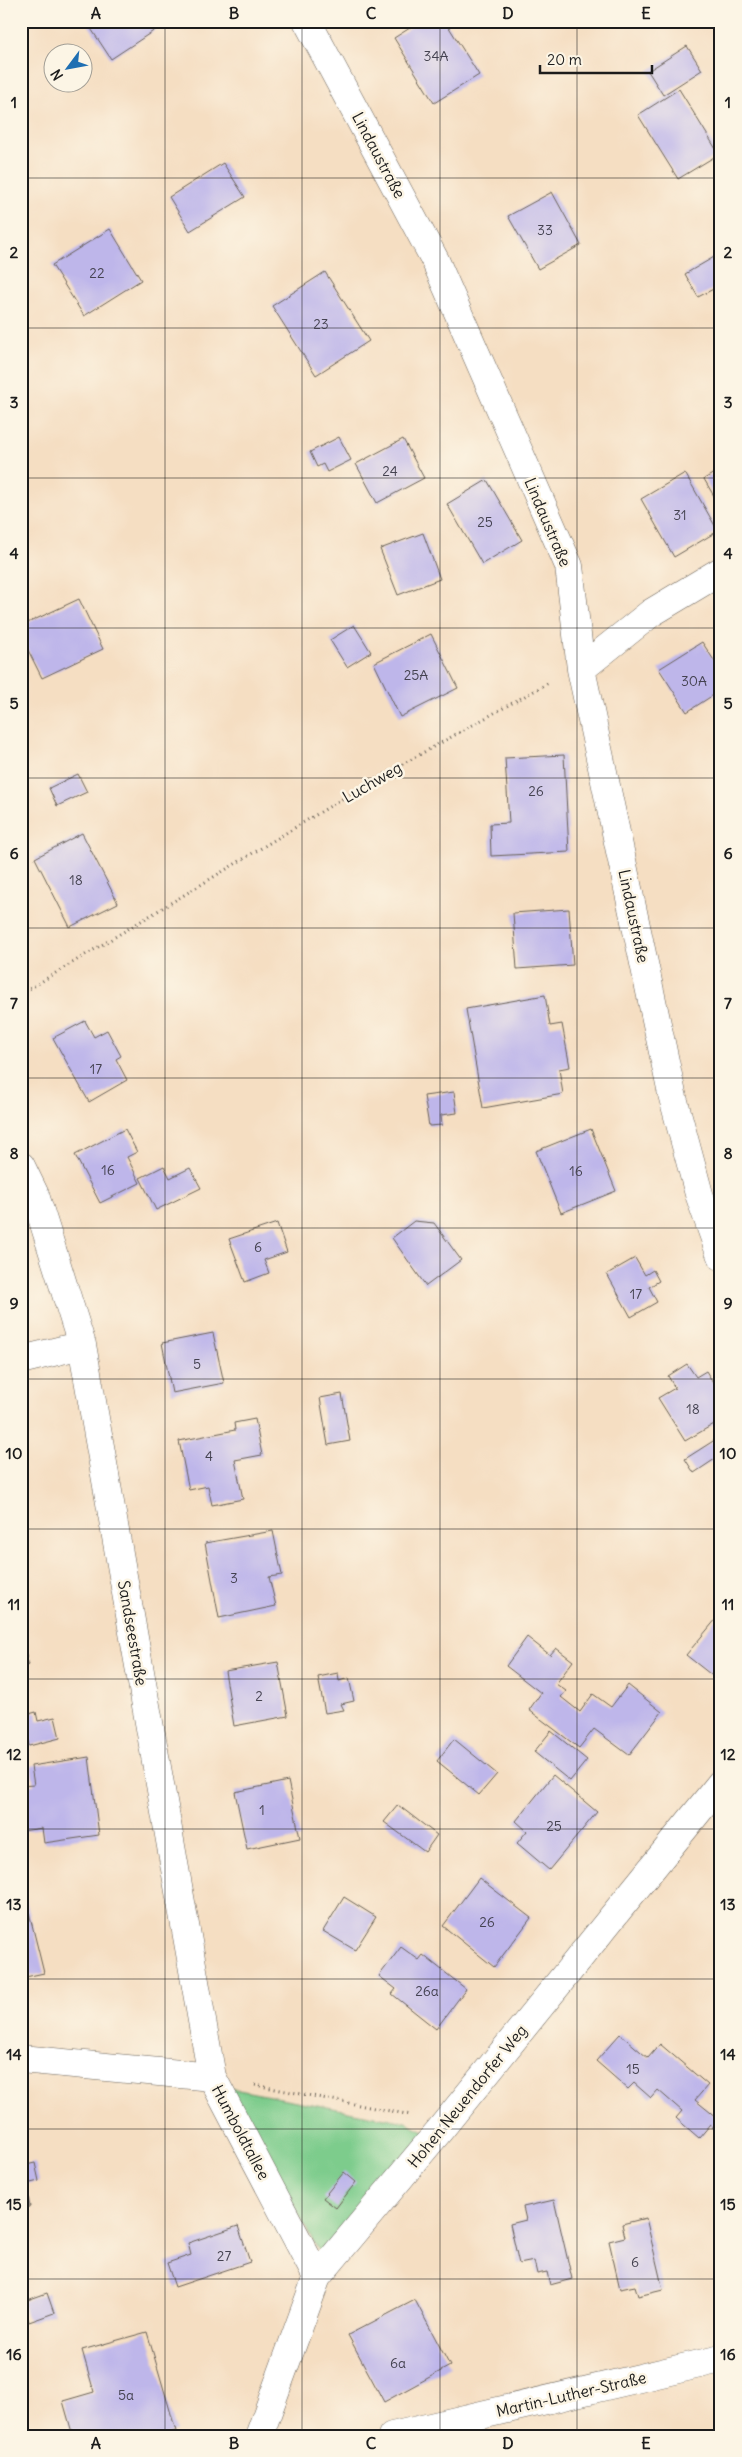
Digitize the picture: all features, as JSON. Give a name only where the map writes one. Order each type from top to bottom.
[{"type":"street","name":"Lindaustraße","points":[[307,21],[435,260],[569,566],[581,668],[672,1094],[699,1194],[721,1256]]},
{"type":"street","points":[[581,668],[651,613],[721,571]]},
{"type":"street","name":"Sandseestraße","points":[[21,1166],[34,1195],[82,1344],[212,2077]]},
{"type":"street","points":[[21,1360],[82,1344]]},
{"type":"street","name":"Hohen Neuendorfer Weg","points":[[259,2436],[317,2277],[721,1783]]},
{"type":"street","name":"Humboldtallee","points":[[21,2059],[212,2077],[317,2277]]},
{"type":"street","name":"Martin-Luther-Straße","points":[[392,2436],[721,2359]]},
{"type":"path","name":"Luchweg","points":[[21,994],[365,785],[537,688],[581,668]]},
{"type":"path","points":[[212,2077],[409,2114],[439,2130]]},
{"type":"green space","points":[[228,2088],[406,2122],[426,2132],[321,2255]]},
{"type":"building","points":[[86,21],[162,21],[164,24],[111,59]]},
{"type":"building","points":[[421,21],[445,21],[479,75],[434,103],[394,38]]},
{"type":"building","points":[[687,46],[702,70],[663,95],[648,71]]},
{"type":"building","points":[[679,89],[719,154],[678,179],[638,115]]},
{"type":"building","points":[[223,163],[245,197],[190,231],[169,197]]},
{"type":"building","points":[[552,192],[581,245],[538,269],[508,216]]},
{"type":"building","points":[[110,229],[141,280],[84,316],[52,265]]},
{"type":"building","points":[[721,253],[721,285],[698,297],[685,274]]},
{"type":"building","points":[[325,272],[369,341],[316,375],[272,306]]},
{"type":"building","points":[[339,437],[351,460],[327,472],[323,464],[317,467],[310,452]]},
{"type":"building","points":[[403,439],[424,478],[377,503],[356,464]]},
{"type":"building","points":[[721,469],[721,508],[704,479]]},
{"type":"building","points":[[685,473],[718,531],[674,557],[641,499]]},
{"type":"building","points":[[487,480],[522,540],[482,564],[447,504]]},
{"type":"building","points":[[423,533],[440,579],[398,595],[380,549]]},
{"type":"building","points":[[79,599],[103,649],[42,678],[21,636],[21,626]]},
{"type":"building","points":[[354,625],[371,652],[347,667],[330,640]]},
{"type":"building","points":[[431,634],[458,688],[400,717],[374,663]]},
{"type":"building","points":[[702,642],[721,671],[721,690],[687,712],[659,669]]},
{"type":"building","points":[[564,755],[569,852],[491,856],[490,824],[509,823],[505,758]]},
{"type":"building","points":[[78,774],[87,792],[57,806],[49,788]]},
{"type":"building","points":[[82,833],[118,903],[70,927],[35,858]]},
{"type":"building","points":[[569,909],[573,965],[517,969],[513,913]]},
{"type":"building","points":[[545,995],[550,1026],[562,1024],[570,1067],[559,1069],[563,1094],[483,1108],[466,1009]]},
{"type":"building","points":[[85,1021],[94,1037],[107,1030],[121,1056],[116,1059],[127,1080],[89,1102],[53,1038]]},
{"type":"building","points":[[454,1092],[457,1113],[441,1115],[442,1125],[429,1126],[424,1096]]},
{"type":"building","points":[[125,1129],[137,1152],[127,1157],[140,1183],[100,1203],[75,1155]]},
{"type":"building","points":[[591,1129],[616,1191],[561,1213],[536,1151]]},
{"type":"building","points":[[164,1166],[170,1178],[190,1168],[201,1188],[156,1210],[140,1178]]},
{"type":"building","points":[[414,1221],[434,1223],[461,1260],[426,1286],[392,1238]]},
{"type":"building","points":[[277,1223],[287,1252],[264,1260],[269,1273],[245,1282],[229,1239]]},
{"type":"building","points":[[635,1258],[645,1275],[653,1270],[659,1281],[649,1287],[657,1302],[631,1317],[607,1274]]},
{"type":"building","points":[[213,1333],[224,1383],[172,1393],[162,1343]]},
{"type":"building","points":[[687,1364],[696,1377],[706,1371],[721,1395],[721,1420],[685,1441],[658,1398],[675,1388],[668,1376]]},
{"type":"building","points":[[342,1394],[350,1441],[328,1445],[320,1398]]},
{"type":"building","points":[[255,1419],[262,1455],[235,1460],[243,1499],[212,1505],[208,1486],[189,1490],[179,1441],[235,1430],[234,1423]]},
{"type":"building","points":[[721,1436],[721,1455],[694,1473],[685,1459]]},
{"type":"building","points":[[273,1531],[282,1575],[269,1577],[276,1606],[219,1618],[205,1543]]},
{"type":"building","points":[[717,1618],[721,1622],[721,1696],[712,1689],[719,1681],[686,1655]]},
{"type":"building","points":[[527,1637],[550,1655],[556,1648],[573,1661],[556,1684],[566,1691],[561,1697],[580,1712],[593,1694],[611,1707],[628,1685],[662,1712],[629,1755],[594,1729],[579,1748],[529,1710],[541,1693],[506,1666]]},
{"type":"building","points":[[23,1645],[29,1665],[21,1667],[21,1646]]},
{"type":"building","points":[[278,1662],[288,1716],[234,1726],[225,1671]]},
{"type":"building","points":[[338,1673],[339,1681],[349,1678],[354,1701],[341,1704],[344,1710],[325,1713],[318,1677]]},
{"type":"building","points":[[36,1712],[38,1721],[55,1717],[60,1738],[29,1746],[22,1716]]},
{"type":"building","points":[[551,1731],[587,1760],[570,1781],[534,1752]]},
{"type":"building","points":[[454,1739],[497,1774],[479,1795],[437,1761]]},
{"type":"building","points":[[89,1757],[99,1835],[44,1843],[42,1828],[23,1831],[21,1786],[34,1785],[31,1766]]},
{"type":"building","points":[[553,1775],[597,1812],[549,1870],[517,1843],[527,1831],[516,1821]]},
{"type":"building","points":[[288,1781],[300,1838],[247,1849],[235,1792]]},
{"type":"building","points":[[398,1805],[437,1835],[425,1852],[384,1822]]},
{"type":"building","points":[[479,1878],[531,1918],[494,1967],[443,1926]]},
{"type":"building","points":[[21,1880],[44,1973],[21,1978]]},
{"type":"building","points":[[344,1897],[376,1917],[355,1950],[323,1931]]},
{"type":"building","points":[[401,1947],[419,1960],[423,1955],[466,1989],[436,2029],[392,1994],[396,1989],[379,1976]]},
{"type":"building","points":[[620,2034],[648,2058],[660,2044],[708,2085],[695,2100],[721,2121],[721,2129],[718,2132],[710,2125],[699,2138],[676,2118],[682,2111],[658,2090],[651,2098],[634,2083],[628,2089],[596,2061]]},
{"type":"building","points":[[35,2163],[39,2181],[26,2184],[30,2207],[21,2209],[21,2166]]},
{"type":"building","points":[[344,2172],[356,2182],[336,2208],[323,2198]]},
{"type":"building","points":[[554,2200],[572,2279],[550,2285],[547,2272],[537,2274],[534,2261],[519,2264],[510,2224],[526,2220],[523,2207]]},
{"type":"building","points":[[646,2218],[663,2290],[638,2296],[635,2286],[620,2289],[609,2241],[625,2237],[622,2224]]},
{"type":"building","points":[[238,2226],[250,2262],[175,2287],[167,2263],[191,2255],[188,2243]]},
{"type":"building","points":[[47,2293],[54,2313],[29,2322],[22,2302]]},
{"type":"building","points":[[415,2300],[450,2366],[384,2402],[348,2335]]},
{"type":"building","points":[[147,2332],[176,2431],[161,2436],[73,2436],[63,2401],[94,2392],[82,2350]]}]
